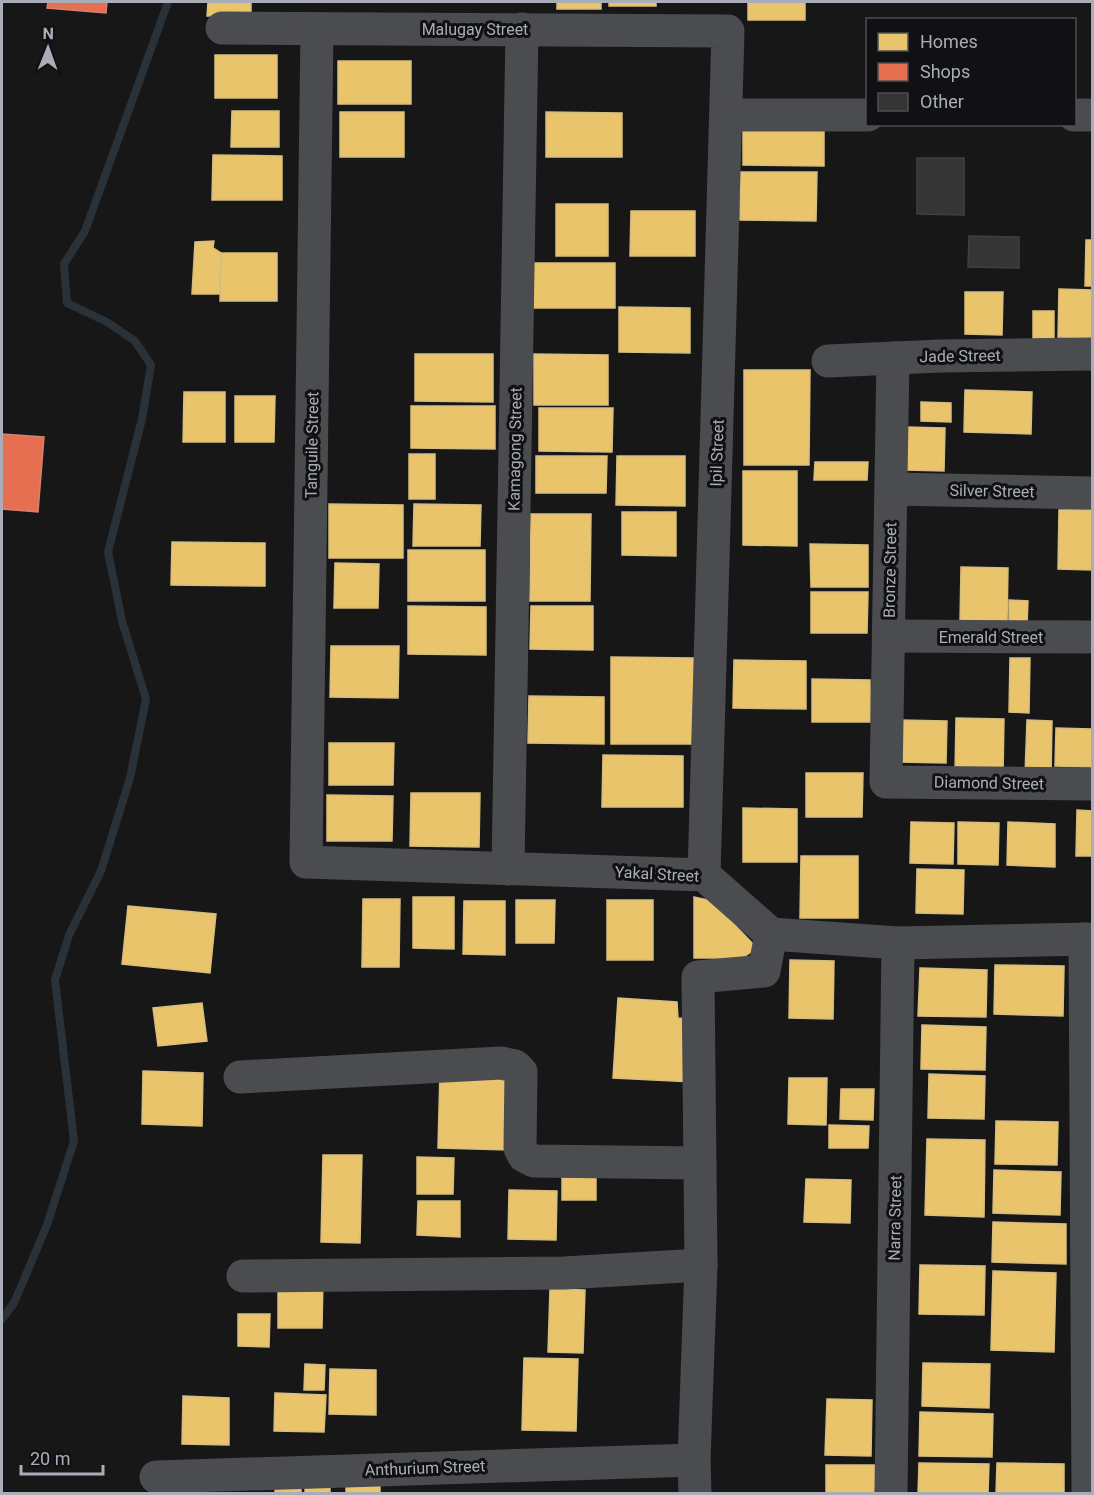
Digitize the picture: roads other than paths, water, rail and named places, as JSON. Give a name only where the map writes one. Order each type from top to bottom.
[{"type":"street","name":"Malugay Street","points":[[222,28],[728,31]]},
{"type":"street","name":"Tanguile Street","points":[[306,862],[318,28]]},
{"type":"street","name":"Kamagong Street","points":[[508,869],[522,29]]},
{"type":"street","name":"Ipil Street","points":[[704,874],[728,31]]},
{"type":"street","points":[[727,115],[866,115]]},
{"type":"street","points":[[1076,115],[1092,115]]},
{"type":"street","name":"Jade Street","points":[[828,361],[1092,354]]},
{"type":"street","name":"Bronze Street","points":[[886,782],[892,489],[892,358]]},
{"type":"street","name":"Silver Street","points":[[892,489],[1092,493]]},
{"type":"street","name":"Emerald Street","points":[[889,636],[1092,637]]},
{"type":"street","name":"Diamond Street","points":[[886,782],[1092,784]]},
{"type":"street","name":"Yakal Street","points":[[306,862],[704,874],[771,934]]},
{"type":"street","points":[[695,1494],[694,1460],[701,1265],[698,977],[764,971],[771,934],[898,943],[1089,939],[1088,1494]]},
{"type":"street","name":"Narra Street","points":[[891,1494],[898,943]]},
{"type":"street","points":[[240,1077],[501,1063],[515,1066],[521,1072],[520,1148],[524,1156],[534,1161],[700,1162]]},
{"type":"street","points":[[243,1276],[564,1273],[701,1265]]},
{"type":"street","name":"Anthurium Street","points":[[156,1477],[694,1460]]},
{"type":"waterway","points":[[2,1319],[14,1303],[47,1225],[74,1141],[55,980],[69,935],[101,871],[130,778],[146,699],[122,621],[108,552],[142,419],[151,365],[135,341],[107,322],[67,303],[64,264],[85,231],[168,2]]}]
